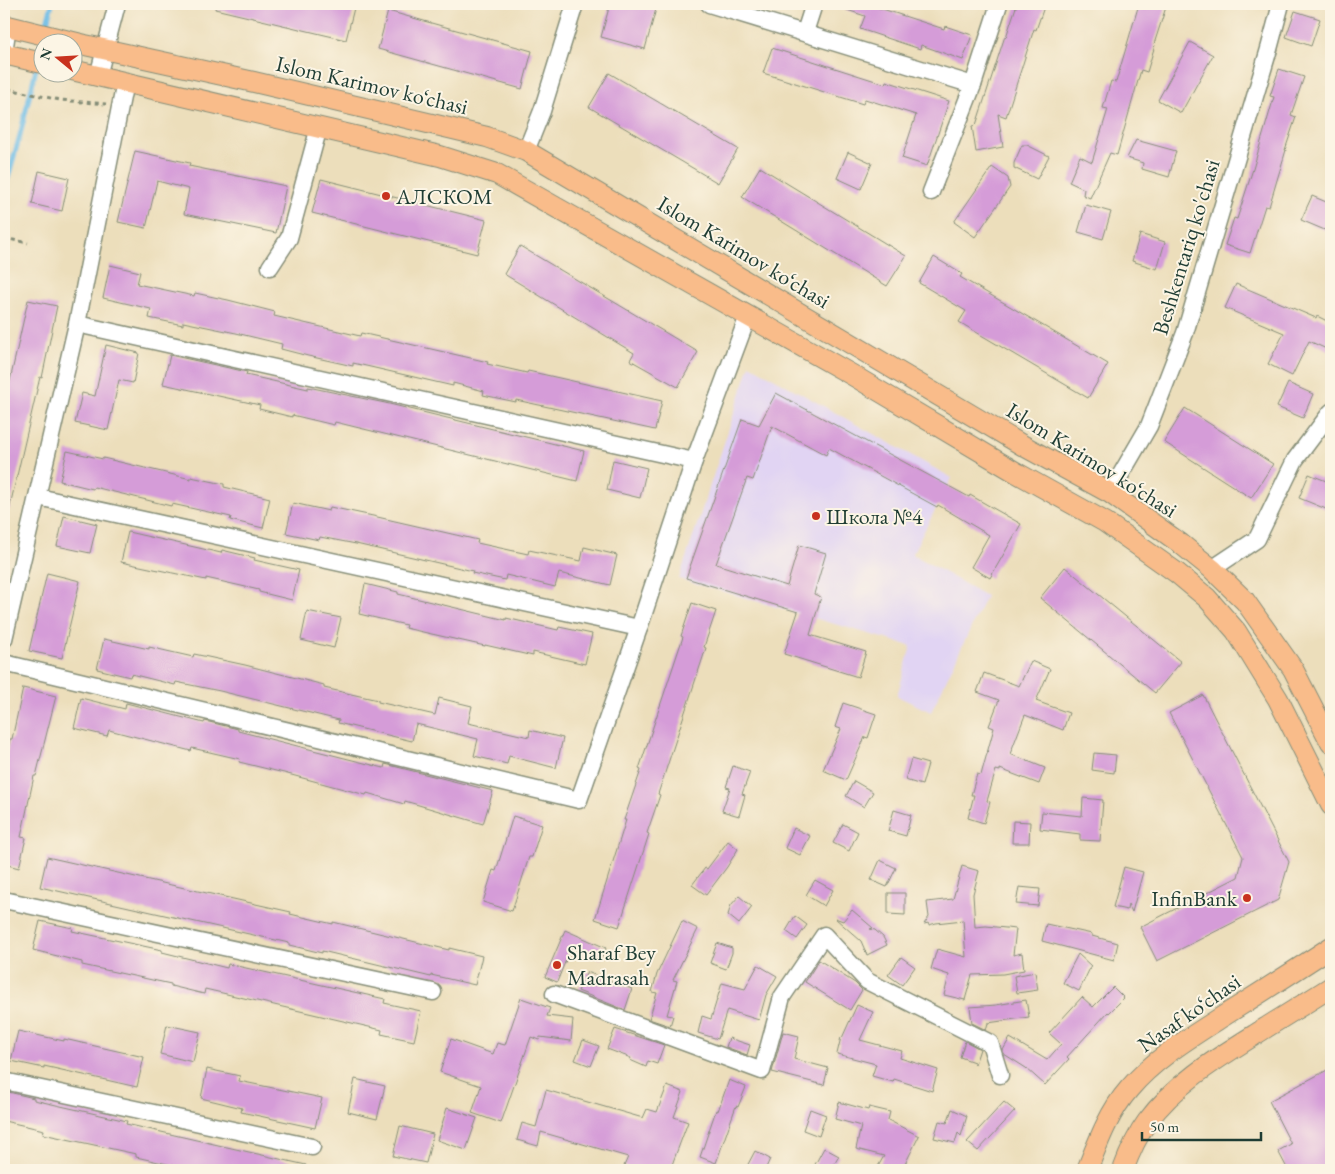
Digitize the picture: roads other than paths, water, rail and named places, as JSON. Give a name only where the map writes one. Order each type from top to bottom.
[{"type":"main road","name":"Islom Karimov ko‘chasi","points":[[6,26],[487,136],[526,151],[1022,445],[1110,494],[1181,544],[1212,569],[1245,601],[1287,662],[1331,743]]},
{"type":"main road","points":[[4,53],[32,60]]},
{"type":"main road","name":"Islom Karimov ko‘chasi","points":[[83,72],[440,156],[497,174],[860,380],[1017,473],[1105,522],[1177,573],[1207,598],[1236,631],[1278,699],[1331,804]]},
{"type":"main road","name":"Nasaf ko‘chasi","points":[[1087,1170],[1096,1145],[1111,1117],[1128,1090],[1152,1066],[1180,1044],[1331,948]]},
{"type":"main road","points":[[1123,1170],[1145,1124],[1164,1101],[1194,1075],[1227,1052],[1331,987]]},
{"type":"street","points":[[83,72],[105,50],[117,4]]},
{"type":"street","points":[[526,151],[542,111],[575,4]]},
{"type":"street","points":[[709,4],[973,85]]},
{"type":"street","points":[[804,32],[814,4]]},
{"type":"street","points":[[931,192],[973,85],[999,4]]},
{"type":"street","name":"Beshkentariq ko'chasi","points":[[1110,494],[1149,426],[1185,333],[1281,4]]},
{"type":"street","points":[[4,53],[6,26]]},
{"type":"street","points":[[4,639],[38,497],[76,324],[125,82]]},
{"type":"street","points":[[270,267],[289,238],[319,127]]},
{"type":"street","points":[[4,663],[579,800],[639,628],[694,461],[748,316]]},
{"type":"street","points":[[76,324],[694,461]]},
{"type":"street","points":[[1212,569],[1258,539],[1295,460],[1331,412]]},
{"type":"street","points":[[38,497],[639,628]]},
{"type":"street","points":[[4,900],[433,992]]},
{"type":"street","points":[[554,994],[762,1071],[782,997],[824,935],[867,981],[990,1043],[1000,1075]]},
{"type":"street","points":[[4,1081],[312,1147]]},
{"type":"waterway","points":[[45,30],[52,4]]},
{"type":"waterway","points":[[4,192],[33,82]]},
{"type":"place","name":"АЛСКОМ","points":[[386,196]]},
{"type":"place","name":"Школа №4","points":[[816,516]]},
{"type":"place","name":"InfinBank","points":[[1247,898]]},
{"type":"place","name":"Sharaf Bey Madrasah","points":[[557,965]]}]
